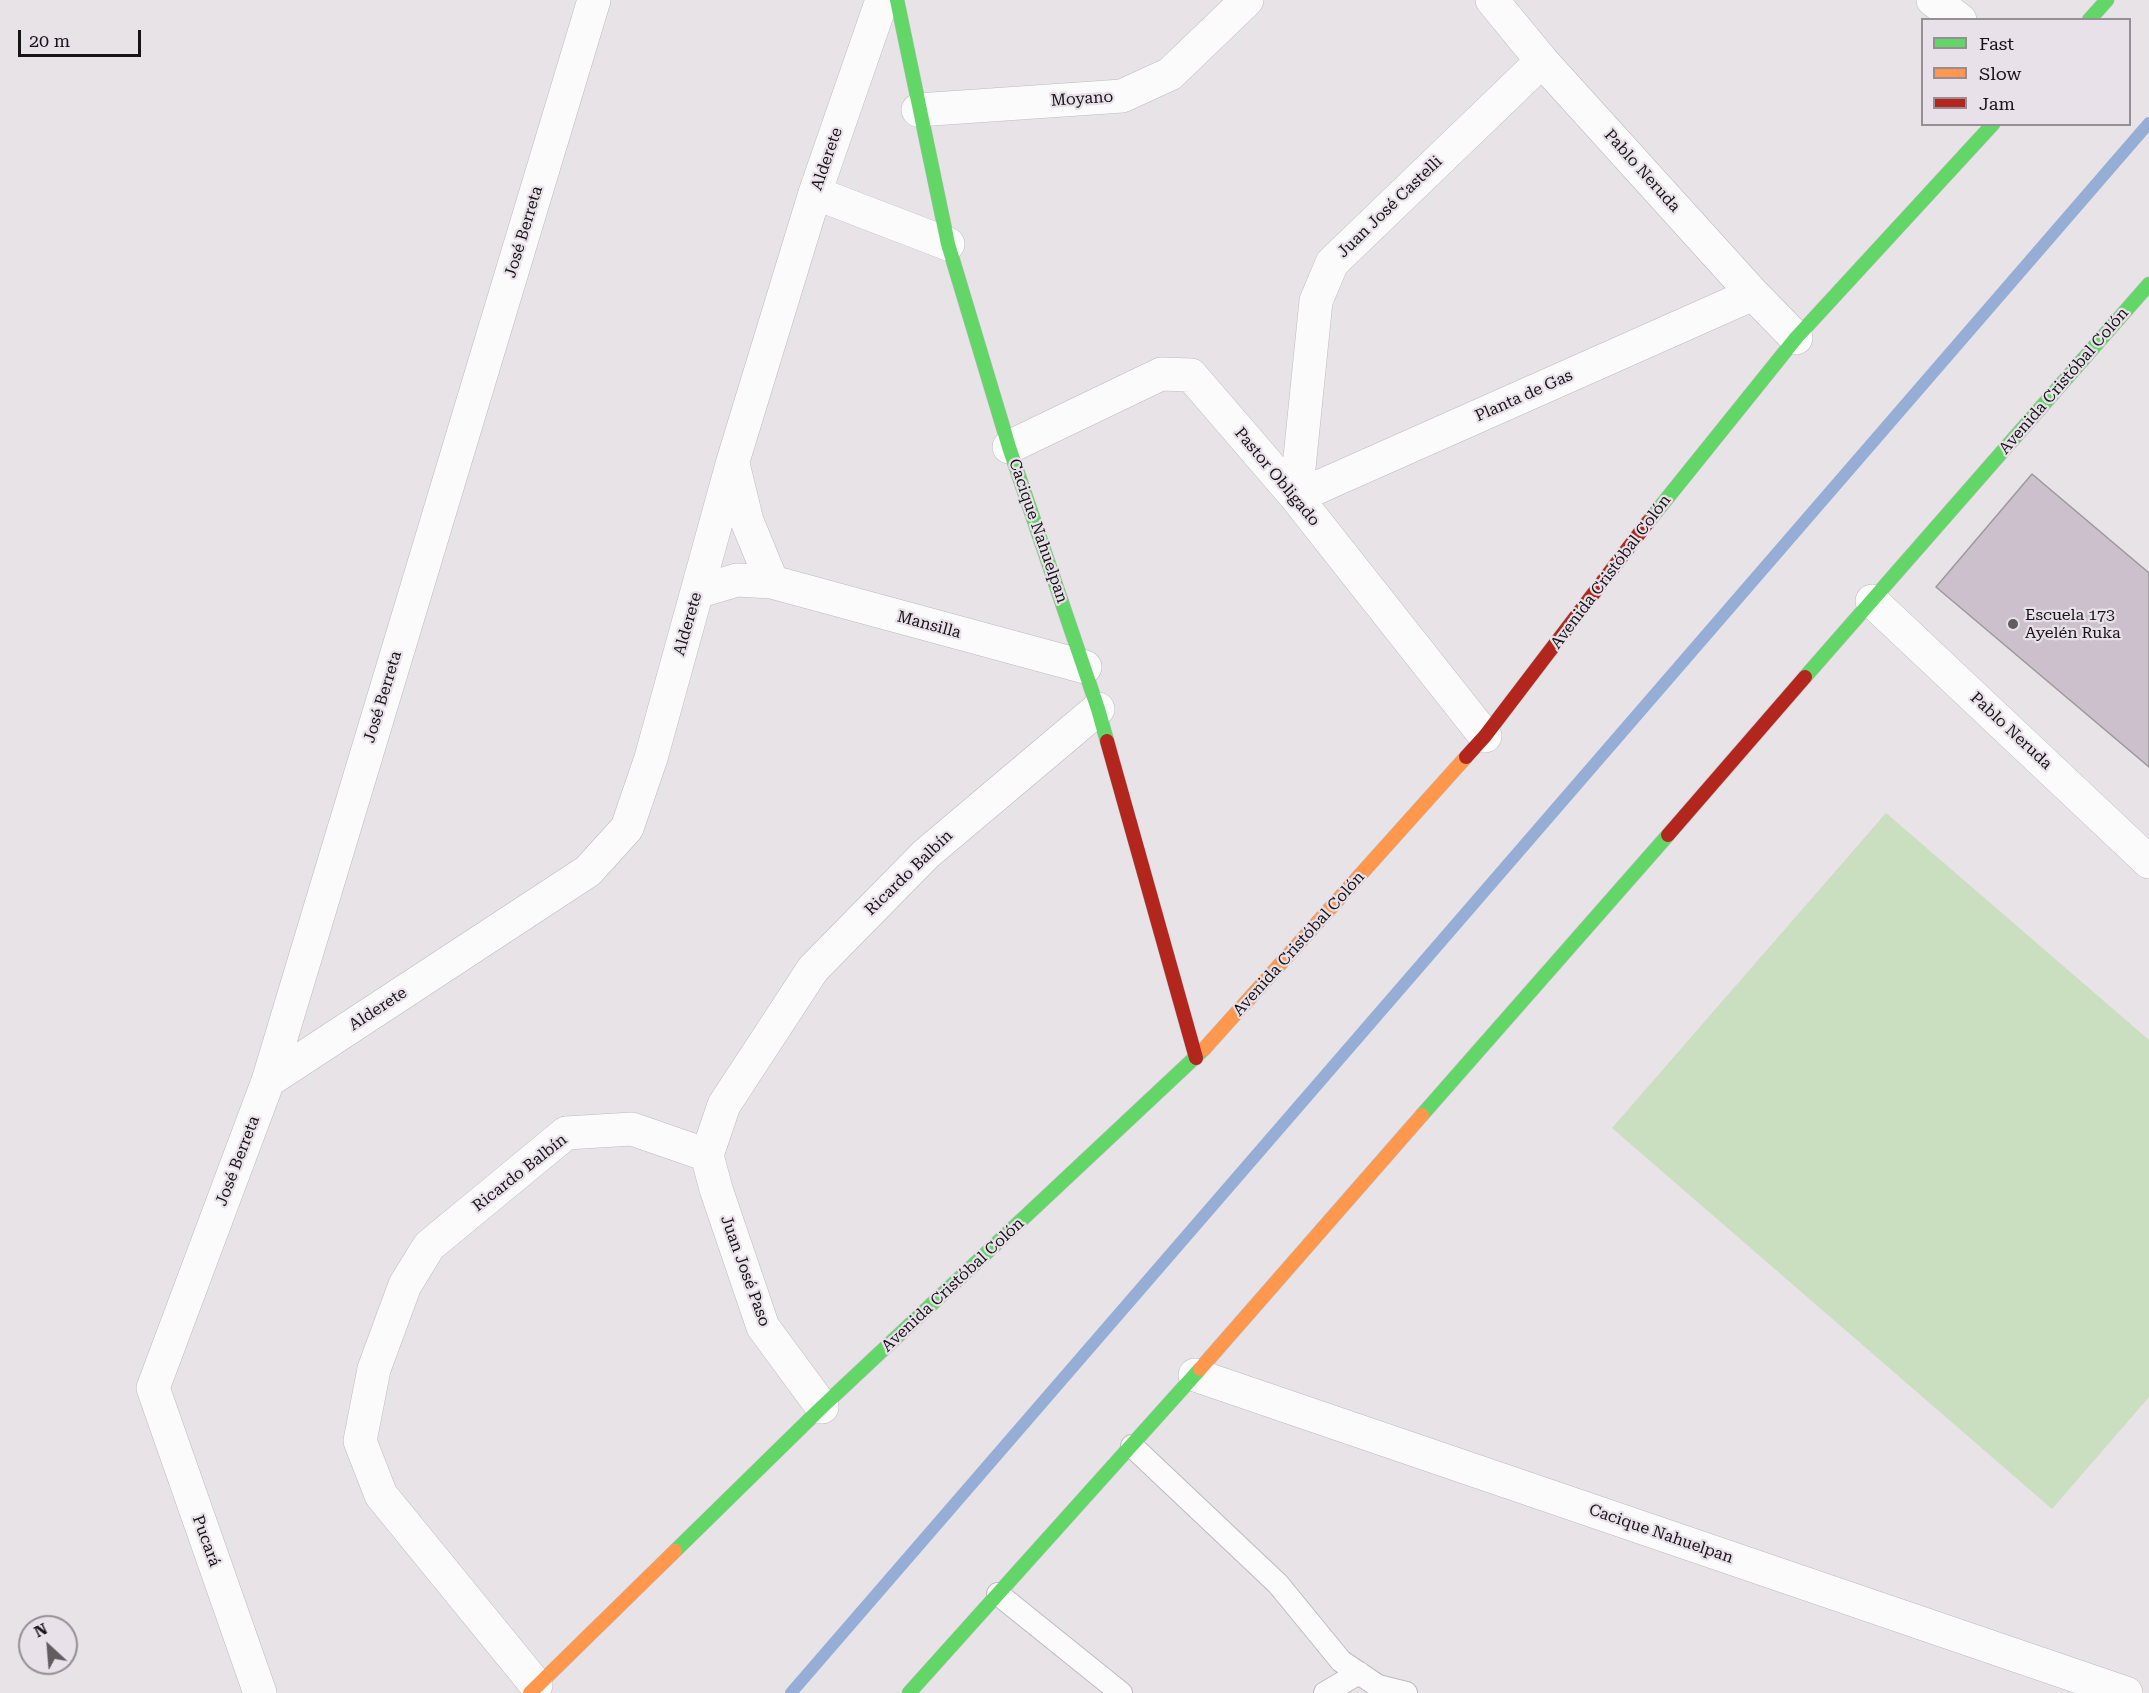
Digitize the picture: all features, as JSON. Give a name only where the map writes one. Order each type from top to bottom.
[{"type":"street","name":"José Berreta","points":[[153,1388],[268,1081],[594,0]]},
{"type":"street","name":"Alderete","points":[[268,1081],[588,872],[627,828],[651,758],[733,461],[815,193],[882,0]]},
{"type":"street","name":"Cacique Nahuelpan","points":[[897,0],[918,110],[948,244],[1009,447],[1098,709],[1196,1058]]},
{"type":"street","name":"Moyano","points":[[918,110],[1122,96],[1170,74],[1247,0]]},
{"type":"street","name":"Pablo Neruda","points":[[1492,0],[1542,61],[1753,294],[1796,338]]},
{"type":"street","points":[[1933,0],[1957,18]]},
{"type":"street","points":[[2091,18],[2107,0]]},
{"type":"street","name":"Juan José Castelli","points":[[1296,497],[1316,301],[1332,263],[1542,61]]},
{"type":"street","name":"Avenida Cristóbal Colón","points":[[533,1689],[822,1407],[1196,1058],[1485,736],[1671,493],[1796,338],[1991,126]]},
{"type":"street","points":[[815,193],[948,244]]},
{"type":"street","name":"Avenida Cristóbal Colón","points":[[909,1693],[1195,1375],[2149,284]]},
{"type":"street","name":"Planta de Gas","points":[[1296,497],[1753,294]]},
{"type":"street","name":"Pastor Obligado","points":[[1009,447],[1161,374],[1191,375],[1296,497],[1485,736]]},
{"type":"street","points":[[733,461],[747,521],[772,582]]},
{"type":"street","name":"Mansilla","points":[[697,592],[737,580],[772,582],[1085,667]]},
{"type":"street","name":"Pablo Neruda","points":[[1872,601],[2149,862]]},
{"type":"street","name":"Ricardo Balbín","points":[[533,1689],[381,1495],[360,1440],[374,1369],[405,1285],[429,1246],[567,1133],[632,1129],[707,1155],[724,1105],[813,969],[926,854],[1098,709]]},
{"type":"street","name":"Juan José Paso","points":[[707,1155],[716,1189],[763,1327],[822,1407]]},
{"type":"street","name":"Cacique Nahuelpan","points":[[1195,1375],[2126,1693]]},
{"type":"street","name":"Pucará","points":[[153,1388],[260,1693]]},
{"type":"lane","points":[[1132,1446],[1278,1584],[1341,1661],[1378,1686],[1406,1693]]},
{"type":"lane","points":[[998,1594],[1121,1693]]},
{"type":"lane","points":[[1325,1693],[1359,1673]]},
{"type":"green space","points":[[1886,813],[2149,1040],[2149,1397],[2052,1509],[1612,1128]]},
{"type":"building","points":[[2032,474],[2149,573],[2149,767],[1936,587]]},
{"type":"waterway","points":[[791,1693],[2149,123]]},
{"type":"traffic: fast","points":[[897,0],[948,244],[1009,447],[1107,741]]},
{"type":"traffic: fast","points":[[2091,18],[2107,0]]},
{"type":"traffic: fast","points":[[1648,522],[1796,338],[1991,126]]},
{"type":"traffic: fast","points":[[1805,677],[2149,284]]},
{"type":"traffic: fast","points":[[1422,1115],[1668,835]]},
{"type":"traffic: fast","points":[[675,1551],[822,1407],[1204,1049]]},
{"type":"traffic: fast","points":[[909,1693],[1200,1369]]},
{"type":"traffic: slow","points":[[1204,1049],[1466,757]]},
{"type":"traffic: slow","points":[[1200,1369],[1422,1115]]},
{"type":"traffic: slow","points":[[530,1693],[675,1551]]},
{"type":"traffic: jam","points":[[1466,757],[1485,736],[1648,522]]},
{"type":"traffic: jam","points":[[1668,835],[1805,677]]},
{"type":"traffic: jam","points":[[1107,741],[1196,1058]]},
{"type":"place","name":"Escuela 173 Ayelén Ruka","points":[[2013,624]]}]
